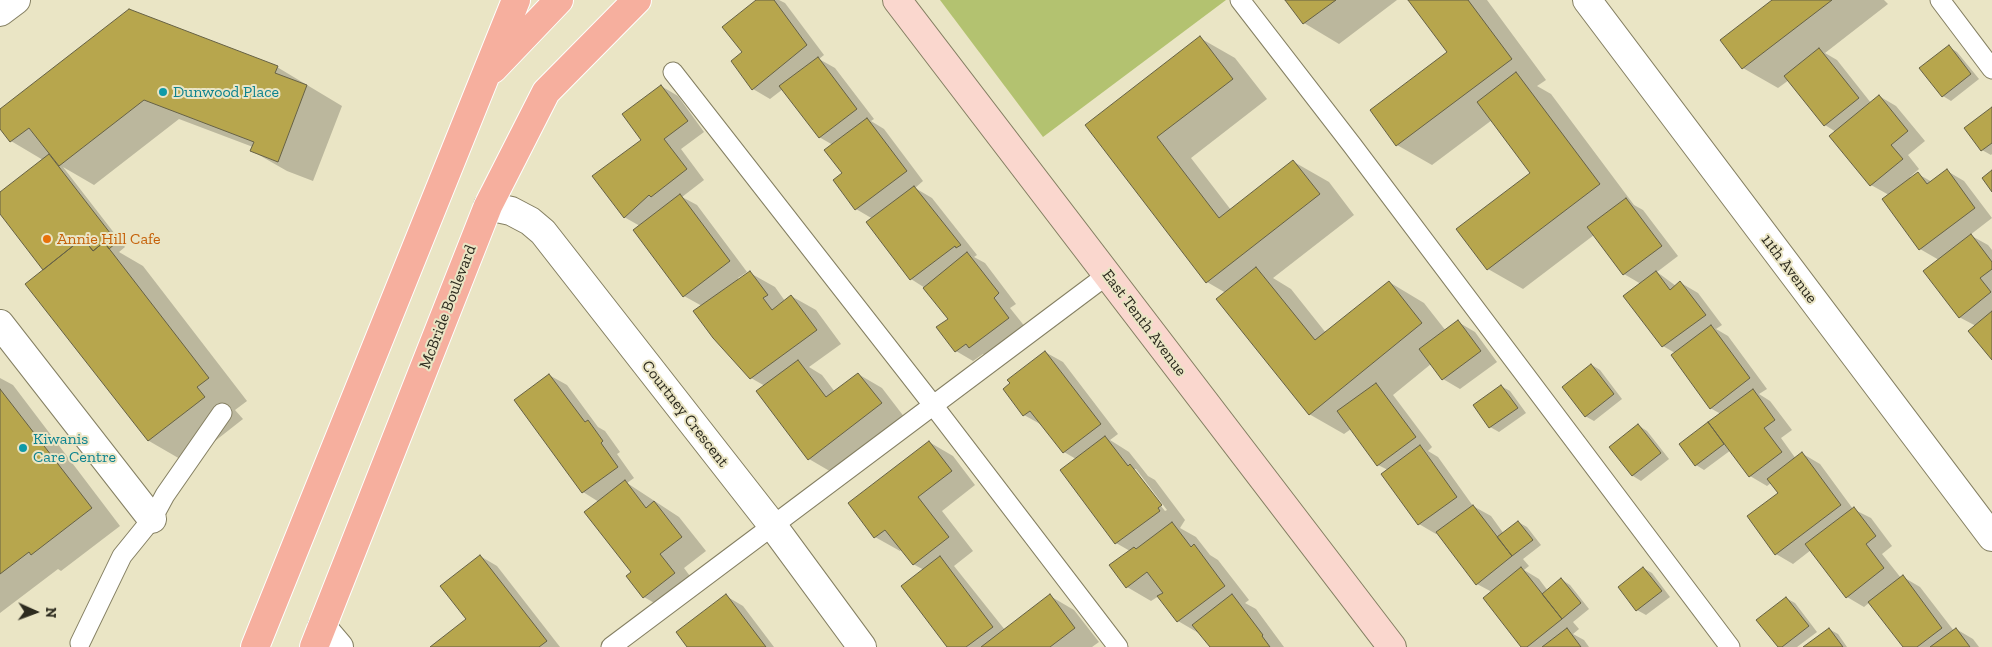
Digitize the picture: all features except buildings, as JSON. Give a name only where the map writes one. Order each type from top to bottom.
[{"type":"main road","points":[[255,647],[482,80],[516,0]]},
{"type":"main road","points":[[482,80],[559,0]]},
{"type":"main road","name":"McBride Boulevard","points":[[325,640],[488,206],[546,92],[637,0]]},
{"type":"main road","name":"East Tenth Avenue","points":[[897,0],[1392,647]]},
{"type":"street","points":[[0,12],[16,0]]},
{"type":"street","name":"11th Avenue","points":[[1587,0],[1992,537]]},
{"type":"street","name":"Courtney Crescent","points":[[488,206],[511,212],[530,221],[542,232],[773,526],[862,647]]},
{"type":"street","points":[[0,324],[152,519]]},
{"type":"lane","points":[[1240,0],[1352,144],[1730,647]]},
{"type":"lane","points":[[1940,0],[1992,69]]},
{"type":"lane","points":[[673,72],[933,405],[1118,647]]},
{"type":"lane","points":[[611,647],[1107,275]]},
{"type":"lane","points":[[80,643],[122,556],[152,519],[165,495],[222,413]]},
{"type":"green space","points":[[940,0],[1226,0],[1043,137]]},
{"type":"place","name":"Dunwood Place","points":[[163,92]]},
{"type":"place","name":"Annie Hill Cafe","points":[[47,239]]},
{"type":"place","name":"Kiwanis Care Centre","points":[[23,448]]}]
